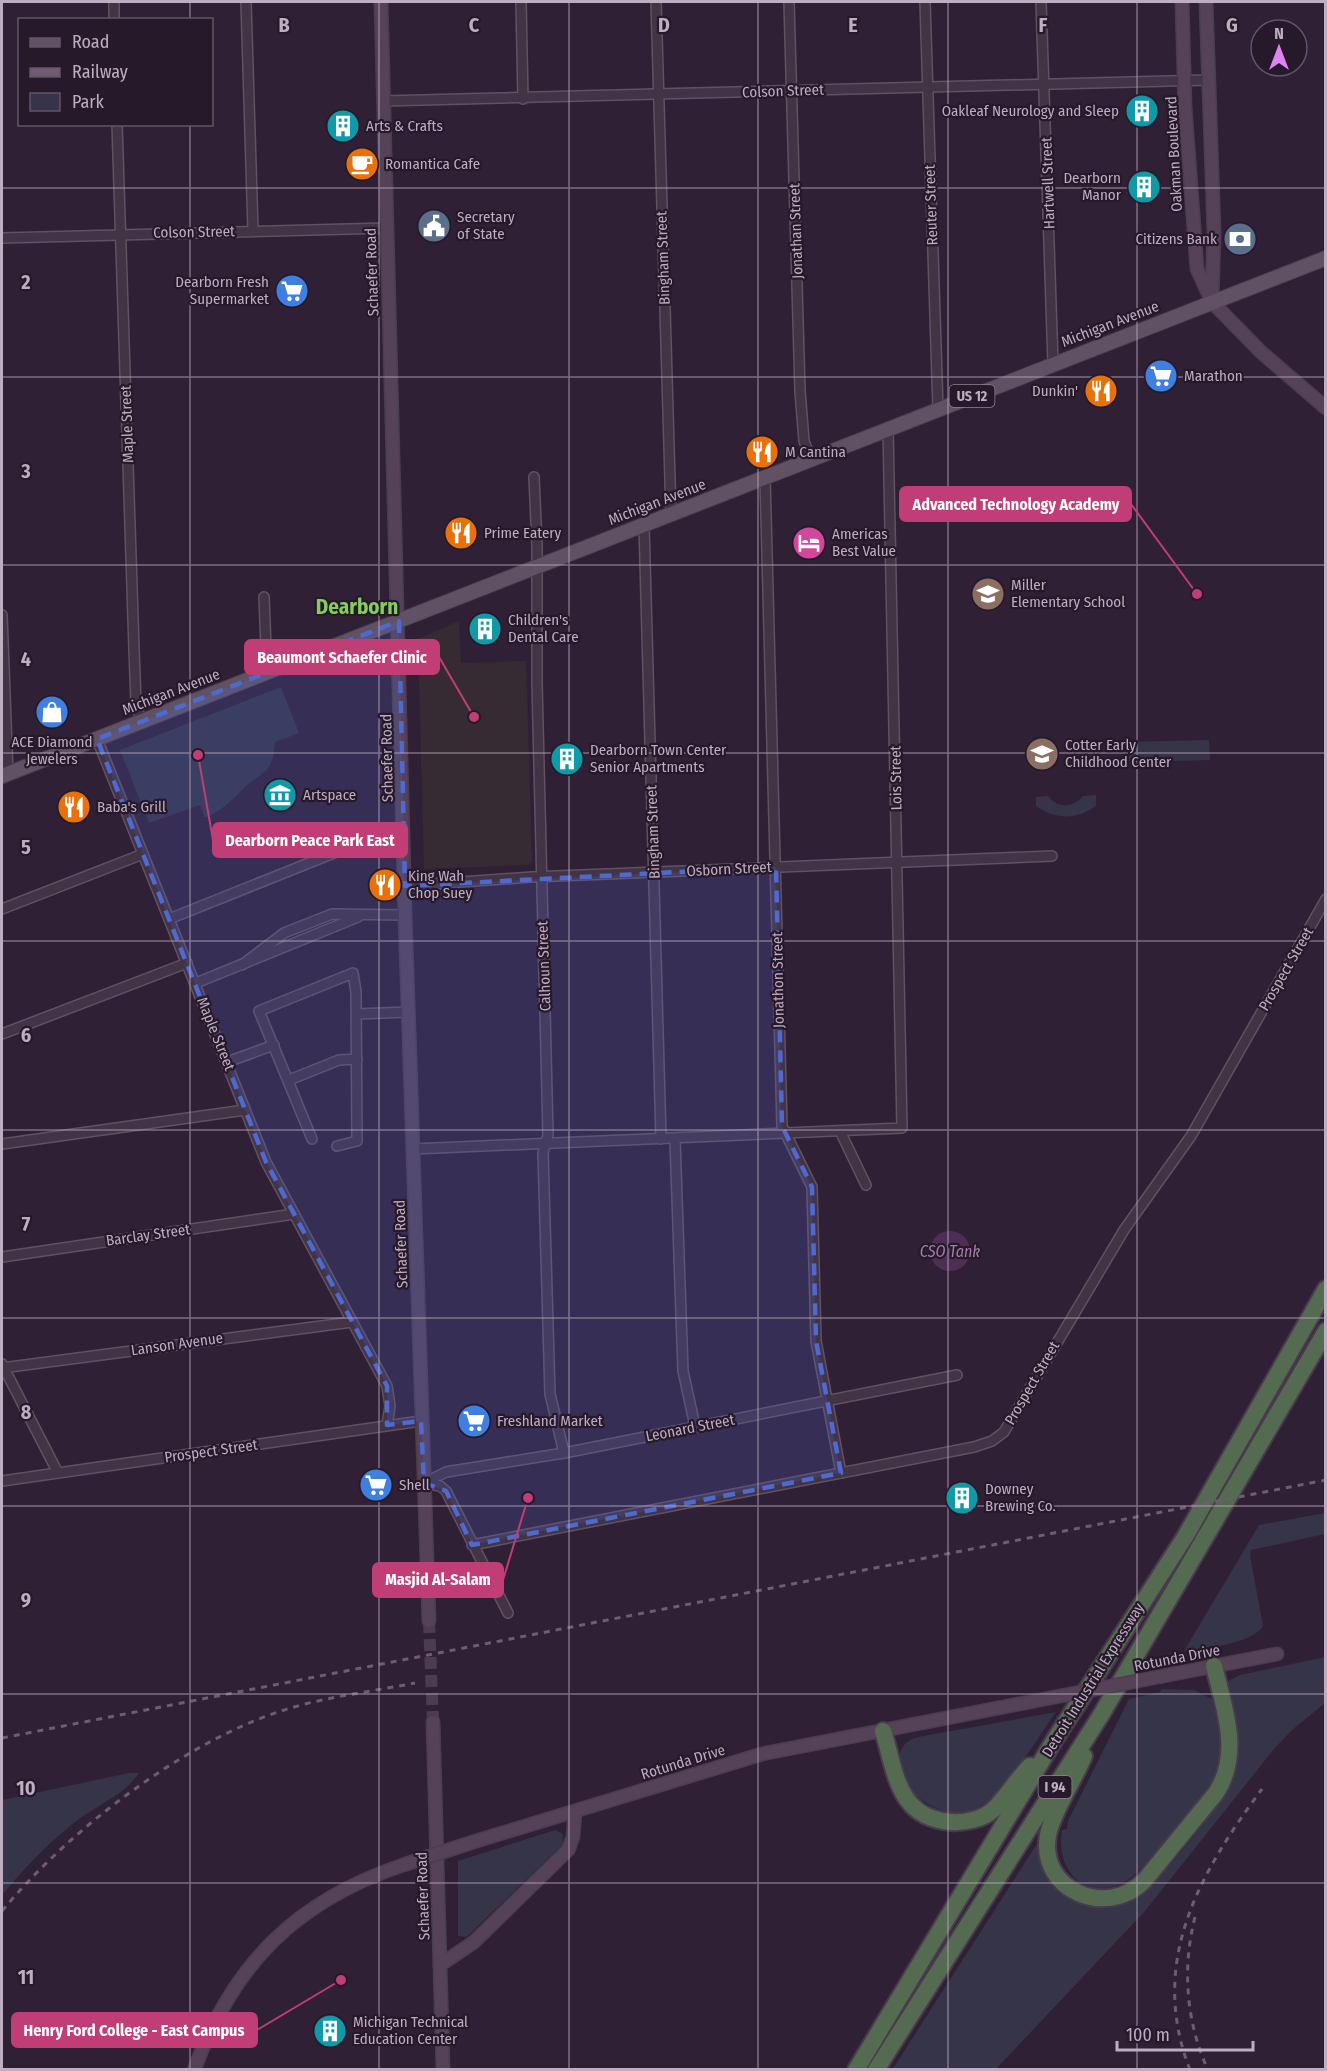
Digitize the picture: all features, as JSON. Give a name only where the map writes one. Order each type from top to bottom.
[{"type":"highway","name":"Detroit Industrial Expressway","points":[[856,2070],[1055,1739],[1185,1537],[1326,1288]]},
{"type":"highway","name":"Detroit Industrial Expressway","points":[[876,2070],[1101,1715],[1326,1331]]},
{"type":"highway","points":[[1101,1715],[1048,1833],[1047,1843],[1050,1861],[1062,1882],[1083,1896],[1108,1899],[1132,1891],[1144,1881],[1216,1793],[1224,1778],[1229,1766],[1230,1740],[1214,1666]]},
{"type":"highway","points":[[883,1731],[903,1796],[917,1810],[926,1815],[957,1822],[974,1819],[993,1810],[1055,1739]]},
{"type":"main road","name":"Schaefer Road","points":[[381,2],[405,915],[429,1621]]},
{"type":"main road","name":"Oakman Boulevard","points":[[1182,2],[1185,107],[1197,269],[1212,302],[1261,352],[1326,408]]},
{"type":"main road","points":[[1206,2],[1214,232],[1212,302]]},
{"type":"main road","points":[[1185,107],[1197,101],[1208,108]]},
{"type":"main road","name":"Michigan Avenue","points":[[4,775],[1326,258]]},
{"type":"main road","name":"Rotunda Drive","points":[[195,2070],[209,2030],[246,1970],[273,1940],[327,1898],[356,1883],[473,1842],[762,1754],[1276,1654]]},
{"type":"main road","name":"Schaefer Road","points":[[433,1722],[443,2070]]},
{"type":"main road","points":[[440,1965],[474,1941],[568,1850],[573,1838],[575,1812]]},
{"type":"street","points":[[114,2],[114,18]]},
{"type":"street","points":[[246,2],[253,231]]},
{"type":"street","points":[[521,2],[523,99]]},
{"type":"street","name":"Bingham Street","points":[[656,2],[671,514]]},
{"type":"street","name":"Jonathan Street","points":[[789,2],[800,391],[804,441],[811,460]]},
{"type":"street","name":"Reuter Street","points":[[925,2],[938,409]]},
{"type":"street","name":"Hartwell Street","points":[[1041,2],[1053,364]]},
{"type":"street","name":"Colson Street","points":[[383,101],[1208,80]]},
{"type":"street","name":"Maple Street","points":[[117,126],[136,702],[141,722]]},
{"type":"street","name":"Colson Street","points":[[2,237],[386,228]]},
{"type":"street","name":"Lois Street","points":[[840,1131],[902,1128],[888,429]]},
{"type":"street","name":"Calhoun Street","points":[[534,477],[548,1135],[543,1153],[550,1394],[564,1453]]},
{"type":"street","name":"Jonathon Street","points":[[765,477],[784,1133],[812,1187],[816,1341],[842,1473]]},
{"type":"street","name":"Bingham Street","points":[[644,525],[661,1139]]},
{"type":"street","points":[[264,597],[267,673]]},
{"type":"street","points":[[2,615],[4,775]]},
{"type":"street","name":"Maple Street","points":[[98,739],[266,1162],[387,1386],[390,1406],[387,1425]]},
{"type":"street","points":[[169,919],[404,825]]},
{"type":"street","points":[[2,909],[143,854]]},
{"type":"street","name":"Osborn Street","points":[[405,886],[453,880],[1052,856]]},
{"type":"street","name":"Prospect Street","points":[[472,1545],[974,1447],[992,1441],[1003,1433],[1124,1230],[1191,1136],[1326,899]]},
{"type":"street","points":[[196,983],[242,965],[304,936],[360,916],[405,915]]},
{"type":"street","points":[[2,1034],[187,963]]},
{"type":"street","points":[[312,1139],[259,1011],[353,973],[357,1014],[357,1141],[337,1146]]},
{"type":"street","points":[[357,1014],[409,1012]]},
{"type":"street","points":[[227,1062],[274,1045]]},
{"type":"street","points":[[289,1080],[339,1060],[357,1059]]},
{"type":"street","points":[[2,1144],[245,1110]]},
{"type":"street","points":[[413,1149],[675,1140],[840,1131],[866,1185]]},
{"type":"street","points":[[675,1140],[683,1371],[695,1426]]},
{"type":"street","name":"Barclay Street","points":[[2,1257],[294,1214]]},
{"type":"street","name":"Lanson Avenue","points":[[2,1367],[352,1322]]},
{"type":"street","points":[[2,1367],[58,1473]]},
{"type":"street","name":"Leonard Street","points":[[424,1483],[446,1472],[564,1453],[957,1376]]},
{"type":"street","name":"Prospect Street","points":[[2,1481],[421,1421]]},
{"type":"street","points":[[424,1483],[440,1486],[446,1491],[508,1613]]},
{"type":"highlighted area","points":[[399,621],[405,886],[776,867],[782,1126],[812,1187],[816,1341],[841,1473],[472,1545],[446,1491],[424,1483],[421,1421],[387,1425],[387,1386],[266,1162],[97,739]]},
{"type":"shaded area","points":[[459,621],[461,663],[526,661],[532,862],[528,865],[424,869],[418,639]]},
{"type":"green space","points":[[281,687],[299,733],[275,742],[269,767],[225,806],[205,818],[200,805],[149,823],[120,750]]},
{"type":"green space","points":[[1209,740],[1210,760],[1129,762],[1129,742]]},
{"type":"green space","points":[[1096,795],[1096,806],[1074,816],[1058,816],[1036,806],[1036,797],[1048,796],[1061,805],[1070,805],[1083,796]]},
{"type":"green space","points":[[1325,1513],[1325,1534],[1251,1550],[1263,1626],[1258,1632],[1239,1641],[1184,1651],[1259,1525]]},
{"type":"green space","points":[[1325,1657],[1325,1703],[1292,1730],[1274,1749],[1145,1911],[996,2069],[892,2070],[1042,1836],[1074,1899],[1090,1905],[1107,1906],[1118,1904],[1147,1888],[1184,1849],[1231,1783],[1237,1761],[1237,1750],[1226,1682],[1240,1675]]},
{"type":"green space","points":[[1162,1689],[1194,1690],[1212,1699],[1222,1737],[1223,1754],[1219,1776],[1149,1866],[1145,1864],[1128,1880],[1113,1886],[1099,1888],[1087,1886],[1069,1871],[1061,1845],[1062,1830],[1067,1829],[1068,1821],[1129,1699],[1160,1692]]},
{"type":"green space","points":[[1056,1712],[1010,1778],[992,1798],[974,1810],[955,1812],[936,1808],[920,1799],[908,1786],[900,1771],[899,1756],[906,1743],[915,1738]]},
{"type":"green space","points":[[129,1773],[139,1773],[125,1789],[79,1819],[61,1834],[34,1859],[2,1895],[2,1800]]},
{"type":"green space","points":[[555,1830],[563,1834],[562,1845],[470,1934],[466,1937],[458,1936],[458,1861]]},
{"type":"water","name":"CSO Tank","points":[[950,1231],[958,1232],[964,1237],[969,1243],[969,1259],[964,1265],[958,1270],[950,1271],[942,1270],[936,1265],[931,1259],[930,1251],[931,1243],[936,1237],[942,1232]]},
{"type":"tunnel","points":[[429,1621],[433,1722]]},
{"type":"railway","points":[[2,1738],[1326,1480]]},
{"type":"railway","points":[[2,1911],[59,1851],[93,1821],[129,1793],[205,1745],[243,1726],[297,1706],[415,1683]]},
{"type":"railway","points":[[1190,2070],[1178,2030],[1175,1992],[1178,1956],[1187,1921],[1200,1887],[1218,1854],[1262,1789]]},
{"type":"railway","points":[[1195,1917],[1188,1956],[1188,1995],[1195,2033],[1208,2070]]},
{"type":"place","name":"Oakleaf Neurology and Sleep","points":[[1142,111]]},
{"type":"place","name":"Arts & Crafts","points":[[343,126]]},
{"type":"place","name":"Romantica Cafe","points":[[362,164]]},
{"type":"place","name":"Dearborn Manor","points":[[1144,187]]},
{"type":"place","name":"Secretary of State","points":[[434,226]]},
{"type":"place","name":"Citizens Bank","points":[[1240,239]]},
{"type":"place","name":"Dearborn Fresh Supermarket","points":[[292,291]]},
{"type":"place","name":"Marathon","points":[[1161,376]]},
{"type":"place","name":"Dunkin'","points":[[1101,391]]},
{"type":"place","name":"M Cantina","points":[[762,452]]},
{"type":"place","name":"Prime Eatery","points":[[461,533]]},
{"type":"place","name":"Americas Best Value","points":[[809,543]]},
{"type":"place","name":"Miller Elementary School","points":[[988,594]]},
{"type":"place","name":"Advanced Technology Academy","points":[[1197,594]]},
{"type":"place","name":"Children's Dental Care","points":[[485,629]]},
{"type":"place","name":"ACE Diamond Jewelers","points":[[52,712]]},
{"type":"place","name":"Beaumont Schaefer Clinic","points":[[474,717]]},
{"type":"place","name":"Cotter Early Childhood Center","points":[[1042,754]]},
{"type":"place","name":"Dearborn Peace Park East","points":[[198,755]]},
{"type":"place","name":"Dearborn Town Center Senior Apartments","points":[[567,759]]},
{"type":"place","name":"Artspace","points":[[280,795]]},
{"type":"place","name":"Baba's Grill","points":[[74,807]]},
{"type":"place","name":"King Wah Chop Suey","points":[[385,885]]},
{"type":"place","name":"Freshland Market","points":[[474,1421]]},
{"type":"place","name":"Shell","points":[[376,1485]]},
{"type":"place","name":"Masjid Al-Salam","points":[[528,1498]]},
{"type":"place","name":"Downey Brewing Co.","points":[[962,1498]]},
{"type":"place","name":"Henry Ford College - East Campus","points":[[341,1980]]},
{"type":"place","name":"Michigan Technical Education Center","points":[[330,2031]]},
{"type":"district","name":"Dearborn","points":[[357,607]]}]
